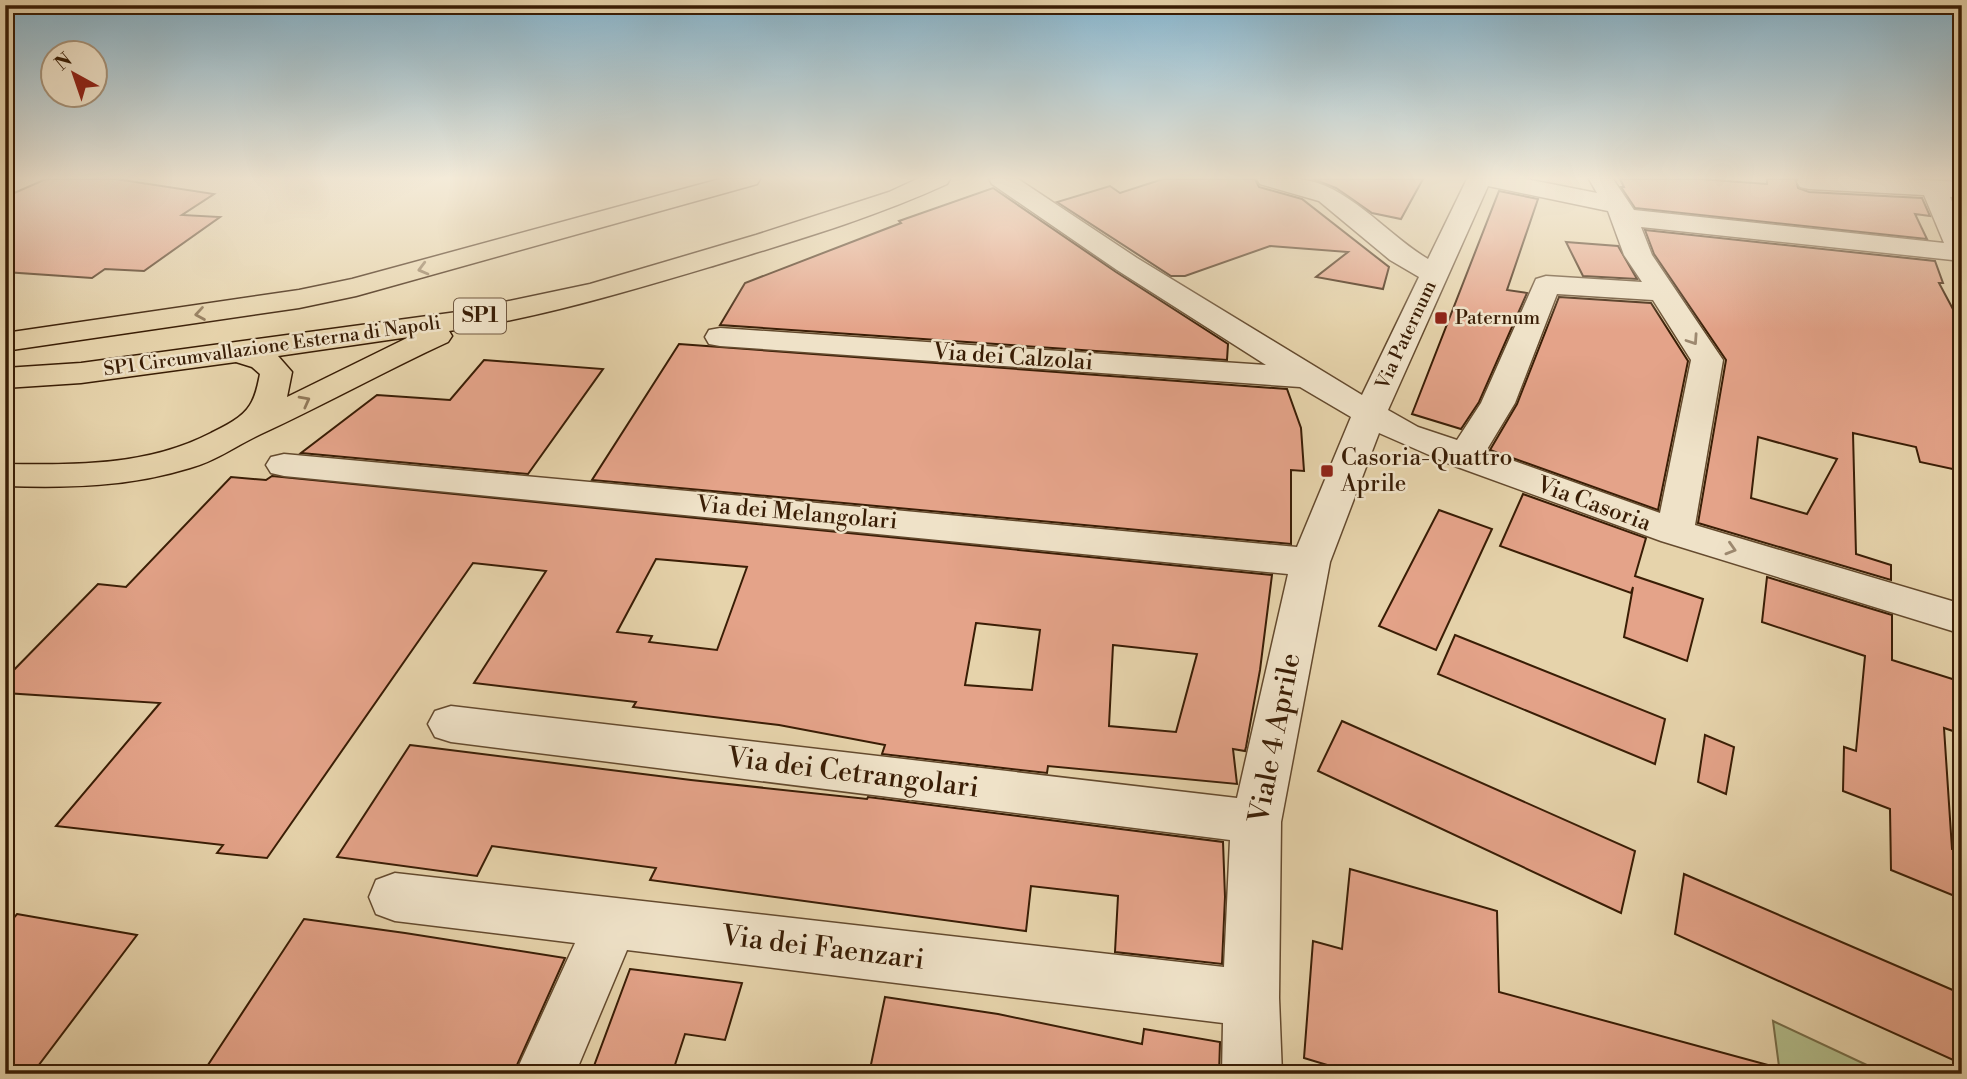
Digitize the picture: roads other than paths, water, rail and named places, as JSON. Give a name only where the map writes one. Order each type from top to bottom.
[{"type":"highway","points":[[5,342],[285,301],[356,287],[565,229]]},
{"type":"highway","name":"SP1 Circumvallazione Esterna di Napoli","points":[[5,357],[103,351],[243,334],[454,300],[584,275],[740,229]]},
{"type":"highway","name":"SP1 Circumvallazione Esterna di Napoli","points":[[5,378],[81,373],[237,353],[457,320],[595,292],[801,229]]},
{"type":"highway","points":[[5,475],[73,477],[119,474],[197,454],[411,347],[446,332],[543,303]]},
{"type":"highway","points":[[237,353],[263,360],[276,372],[274,389],[262,414],[243,430]]},
{"type":"street","name":"Via Casoria","points":[[1076,229],[1368,415],[1406,434],[1675,532],[1962,619]]},
{"type":"street","points":[[1369,229],[1400,254],[1435,274]]},
{"type":"street","name":"Via Paternum","points":[[1368,415],[1456,229]]},
{"type":"street","points":[[1629,229],[1639,255],[1661,292],[1707,360],[1675,532]]},
{"type":"street","points":[[1774,229],[1962,252]]},
{"type":"street","points":[[1952,229],[1962,252]]},
{"type":"street","points":[[1464,457],[1484,430],[1498,403],[1546,285],[1661,292]]},
{"type":"street","name":"Via dei Calzolai","points":[[720,337],[1307,377]]},
{"type":"street","name":"Viale 4 Aprile","points":[[1252,1074],[1251,998],[1256,822],[1310,562],[1368,415]]},
{"type":"street","name":"Via dei Melangolari","points":[[284,465],[1310,562]]},
{"type":"street","name":"Via dei Cetrangolari","points":[[451,724],[1256,822]]},
{"type":"street","name":"Via dei Faenzari","points":[[395,897],[1251,998]]},
{"type":"street","points":[[545,1074],[611,924]]},
{"type":"place","name":"Paternum","points":[[1441,318]]},
{"type":"place","name":"Casoria-Quattro Aprile","points":[[1327,471]]}]
